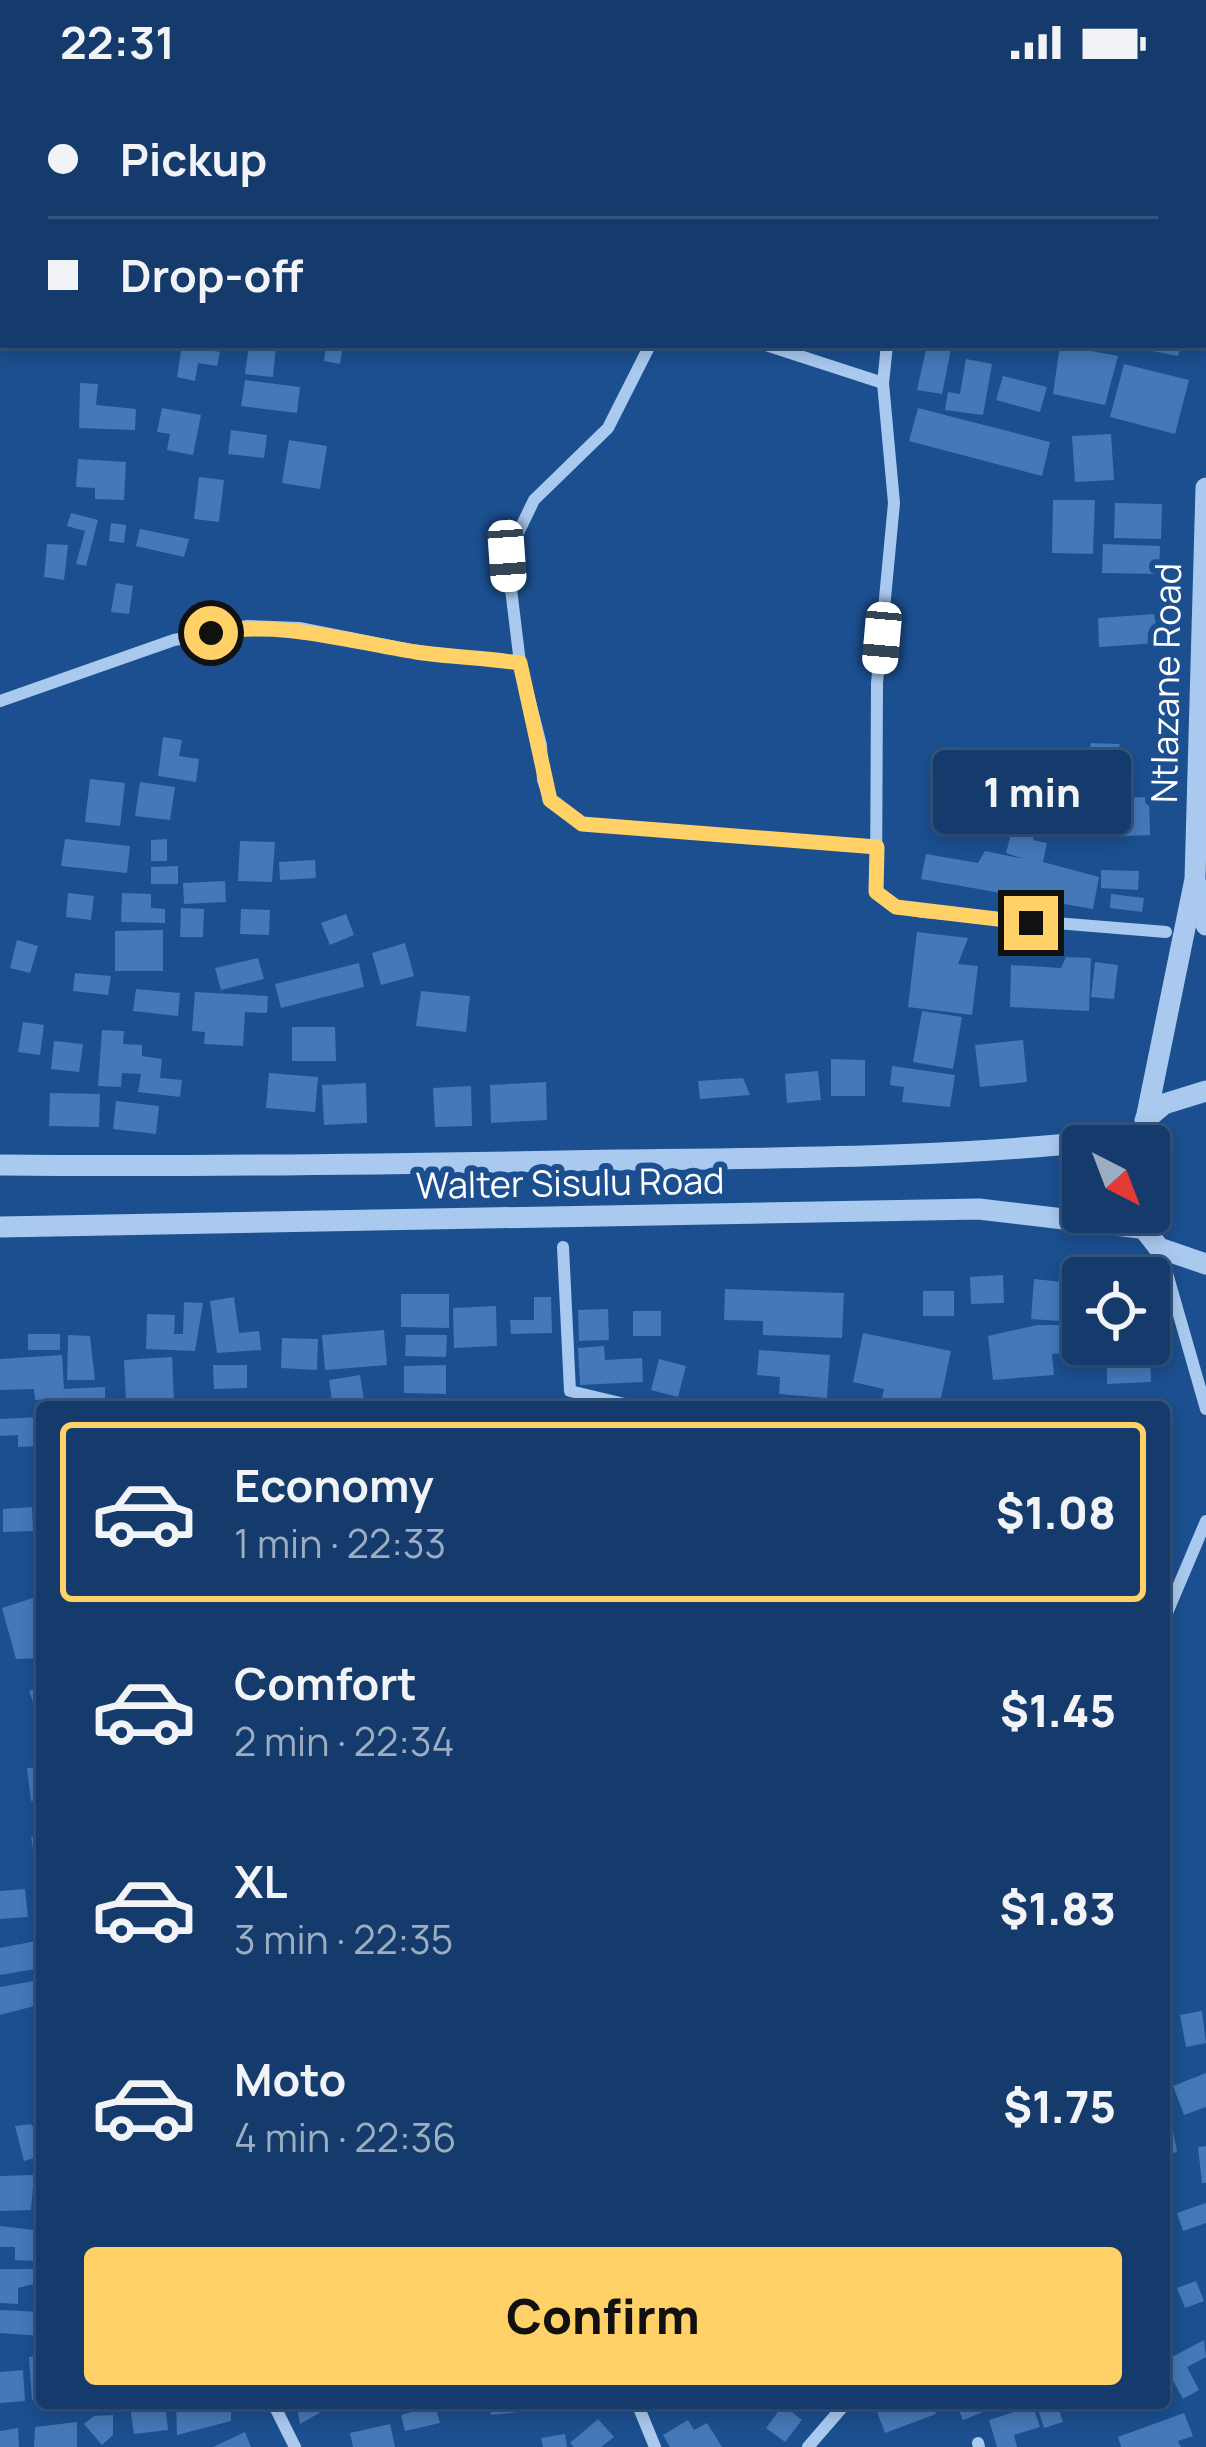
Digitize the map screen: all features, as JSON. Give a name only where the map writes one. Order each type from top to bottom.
[{"type":"street","points":[[648,348],[608,428],[520,520],[507,556],[520,663],[550,800],[582,824],[877,847]]},
{"type":"street","points":[[775,348],[883,383]]},
{"type":"street","points":[[887,348],[883,383],[894,503],[878,682],[876,892],[896,907],[1166,932]]},
{"type":"street","name":"Ntlazane Road","points":[[1138,1125],[1195,879],[1206,491]]},
{"type":"street","points":[[0,701],[174,640],[247,626],[299,628],[416,652],[520,663]]},
{"type":"street","name":"Ntlazane Road","points":[[1195,879],[1206,925]]},
{"type":"street","name":"Walter Sisulu Road","points":[[1144,1125],[1164,1104],[1206,1090]]},
{"type":"street","name":"Walter Sisulu Road","points":[[0,1165],[167,1168],[871,1156],[1062,1145]]},
{"type":"street","name":"Walter Sisulu Road","points":[[0,1227],[979,1209],[1062,1215]]},
{"type":"street","points":[[1147,1233],[1160,1248],[1206,1409]]},
{"type":"street","points":[[563,1247],[569,1401]]},
{"type":"street","points":[[1160,1248],[1206,1264]]},
{"type":"street","points":[[570,1391],[612,1401]]},
{"type":"street","points":[[1170,1606],[1206,1521]]},
{"type":"street","points":[[276,2409],[295,2447]]},
{"type":"street","points":[[640,2409],[656,2447]]},
{"type":"street","points":[[808,2447],[841,2409]]},
{"type":"building","points":[[182,348],[220,352],[217,366],[198,363],[195,381],[177,377]]},
{"type":"building","points":[[249,348],[276,348],[273,377],[245,374]]},
{"type":"building","points":[[326,348],[343,348],[340,364],[324,361]]},
{"type":"building","points":[[926,348],[951,349],[942,394],[917,390]]},
{"type":"building","points":[[1060,348],[1118,356],[1105,405],[1053,394]]},
{"type":"building","points":[[1152,348],[1180,348],[1178,356]]},
{"type":"building","points":[[966,359],[992,364],[983,415],[945,410],[948,392],[960,394]]},
{"type":"building","points":[[1124,364],[1189,380],[1175,434],[1110,417]]},
{"type":"building","points":[[1003,376],[1047,387],[1040,412],[996,400]]},
{"type":"building","points":[[245,380],[300,387],[297,413],[241,406]]},
{"type":"building","points":[[80,383],[98,384],[96,405],[136,409],[135,430],[79,428]]},
{"type":"building","points":[[162,408],[201,415],[193,455],[167,450],[170,434],[157,432]]},
{"type":"building","points":[[918,408],[1050,442],[1042,476],[909,441]]},
{"type":"building","points":[[231,430],[267,435],[264,458],[228,454]]},
{"type":"building","points":[[1111,434],[1114,480],[1075,482],[1072,436]]},
{"type":"building","points":[[289,440],[327,446],[320,489],[282,483]]},
{"type":"building","points":[[78,459],[126,462],[124,500],[95,499],[95,488],[76,487]]},
{"type":"building","points":[[199,477],[224,480],[219,522],[194,519]]},
{"type":"building","points":[[1053,500],[1095,500],[1093,554],[1052,553]]},
{"type":"building","points":[[1115,503],[1162,504],[1161,539],[1114,538]]},
{"type":"building","points":[[71,513],[98,520],[86,566],[76,564],[85,531],[67,526]]},
{"type":"building","points":[[111,523],[126,525],[124,543],[109,541]]},
{"type":"building","points":[[140,529],[189,539],[184,557],[136,546]]},
{"type":"building","points":[[47,544],[68,545],[64,580],[44,577]]},
{"type":"building","points":[[1103,544],[1160,546],[1159,574],[1102,573]]},
{"type":"building","points":[[116,583],[133,586],[129,614],[111,612]]},
{"type":"building","points":[[1155,614],[1157,643],[1099,647],[1098,618]]},
{"type":"building","points":[[163,737],[182,740],[179,756],[199,759],[196,782],[158,776]]},
{"type":"building","points":[[1091,743],[1120,744],[1108,781],[1081,781]]},
{"type":"building","points":[[90,779],[125,783],[120,826],[85,822]]},
{"type":"building","points":[[140,782],[175,787],[170,820],[135,816]]},
{"type":"building","points":[[1149,797],[1150,835],[1108,837],[1107,798]]},
{"type":"building","points":[[1075,799],[1098,802],[1093,834],[1053,828],[1056,804],[1075,807]]},
{"type":"building","points":[[1016,815],[1038,821],[1033,840],[1047,843],[1043,862],[1099,877],[1093,909],[921,879],[926,854],[978,863],[985,851],[1024,859],[1006,853]]},
{"type":"building","points":[[65,839],[130,846],[127,873],[61,866]]},
{"type":"building","points":[[167,839],[167,861],[151,861],[151,840]]},
{"type":"building","points":[[240,841],[275,842],[272,882],[238,881]]},
{"type":"building","points":[[315,860],[316,878],[280,880],[279,862]]},
{"type":"building","points":[[178,866],[178,884],[151,884],[151,867]]},
{"type":"building","points":[[1101,870],[1139,871],[1138,890],[1101,888]]},
{"type":"building","points":[[225,881],[226,902],[184,904],[183,883]]},
{"type":"building","points":[[68,893],[94,896],[91,920],[66,917]]},
{"type":"building","points":[[122,893],[151,894],[151,908],[165,909],[165,923],[121,922]]},
{"type":"building","points":[[1111,894],[1144,898],[1142,912],[1110,908]]},
{"type":"building","points":[[181,908],[204,909],[203,937],[180,937]]},
{"type":"building","points":[[241,909],[270,910],[269,935],[240,934]]},
{"type":"building","points":[[346,914],[354,935],[330,945],[321,923]]},
{"type":"building","points":[[163,930],[163,971],[115,971],[115,931]]},
{"type":"building","points":[[917,932],[968,938],[958,964],[978,966],[972,1015],[908,1007]]},
{"type":"building","points":[[17,940],[38,946],[30,973],[10,968]]},
{"type":"building","points":[[405,943],[414,976],[381,985],[372,953]]},
{"type":"building","points":[[1066,957],[1091,958],[1089,1011],[1010,1007],[1011,965],[1061,968]]},
{"type":"building","points":[[258,958],[264,979],[221,990],[215,968]]},
{"type":"building","points":[[1095,962],[1118,965],[1114,999],[1091,997]]},
{"type":"building","points":[[359,963],[364,987],[281,1008],[275,984]]},
{"type":"building","points":[[75,973],[111,976],[108,995],[73,991]]},
{"type":"building","points":[[136,989],[180,993],[178,1016],[133,1011]]},
{"type":"building","points":[[421,991],[470,996],[466,1032],[416,1026]]},
{"type":"building","points":[[195,992],[268,996],[267,1013],[245,1012],[243,1046],[204,1044],[205,1032],[192,1031]]},
{"type":"building","points":[[922,1011],[962,1017],[953,1069],[913,1062]]},
{"type":"building","points":[[23,1022],[44,1025],[40,1055],[18,1052]]},
{"type":"building","points":[[292,1027],[335,1027],[336,1061],[292,1061]]},
{"type":"building","points":[[102,1030],[124,1031],[123,1044],[142,1045],[142,1056],[162,1059],[160,1078],[182,1080],[180,1097],[138,1092],[141,1074],[122,1073],[121,1087],[98,1086]]},
{"type":"building","points":[[1023,1040],[1027,1082],[980,1087],[975,1045]]},
{"type":"building","points":[[54,1041],[83,1044],[79,1072],[51,1069]]},
{"type":"building","points":[[831,1059],[865,1060],[865,1096],[831,1096]]},
{"type":"building","points":[[892,1066],[955,1075],[950,1107],[902,1102],[904,1087],[890,1085]]},
{"type":"building","points":[[818,1071],[821,1100],[787,1103],[785,1074]]},
{"type":"building","points":[[269,1073],[318,1077],[315,1112],[266,1108]]},
{"type":"building","points":[[743,1078],[750,1095],[700,1099],[698,1081]]},
{"type":"building","points":[[546,1082],[547,1120],[491,1123],[490,1085]]},
{"type":"building","points":[[366,1083],[367,1123],[324,1125],[322,1085]]},
{"type":"building","points":[[471,1086],[472,1126],[435,1127],[433,1088]]},
{"type":"building","points":[[50,1093],[100,1094],[99,1127],[49,1126]]},
{"type":"building","points":[[116,1101],[159,1106],[156,1134],[113,1129]]},
{"type":"building","points":[[1003,1275],[1004,1303],[971,1304],[970,1277]]},
{"type":"building","points":[[1034,1279],[1062,1282],[1059,1321],[1031,1319]]},
{"type":"building","points":[[725,1289],[844,1293],[842,1338],[763,1335],[763,1321],[724,1320]]},
{"type":"building","points":[[923,1291],[954,1291],[954,1316],[923,1316]]},
{"type":"building","points":[[401,1294],[449,1294],[449,1328],[401,1327]]},
{"type":"building","points":[[234,1297],[239,1333],[259,1331],[261,1350],[217,1353],[210,1301]]},
{"type":"building","points":[[534,1297],[551,1297],[552,1333],[511,1334],[510,1320],[534,1320]]},
{"type":"building","points":[[184,1302],[203,1303],[195,1351],[146,1349],[147,1314],[175,1315],[174,1334],[183,1334]]},
{"type":"building","points":[[496,1306],[497,1346],[454,1348],[453,1308]]},
{"type":"building","points":[[608,1309],[609,1340],[579,1341],[578,1310]]},
{"type":"building","points":[[633,1311],[661,1311],[661,1336],[633,1336]]},
{"type":"building","points":[[1037,1325],[1062,1325],[1062,1353],[1052,1354],[1054,1375],[993,1380],[988,1336]]},
{"type":"building","points":[[384,1330],[387,1365],[325,1370],[322,1335]]},
{"type":"building","points":[[863,1333],[951,1351],[940,1401],[881,1401],[884,1389],[853,1382]]},
{"type":"building","points":[[28,1334],[60,1334],[60,1350],[28,1350]]},
{"type":"building","points":[[68,1335],[90,1336],[95,1380],[67,1380]]},
{"type":"building","points":[[406,1335],[447,1335],[446,1357],[405,1356]]},
{"type":"building","points":[[282,1338],[318,1339],[317,1370],[281,1368]]},
{"type":"building","points":[[604,1346],[605,1360],[642,1358],[643,1382],[580,1385],[578,1348]]},
{"type":"building","points":[[759,1350],[830,1355],[827,1398],[779,1394],[780,1377],[757,1375]]},
{"type":"building","points":[[62,1355],[64,1389],[105,1387],[105,1401],[35,1400],[34,1389],[0,1390],[0,1359]]},
{"type":"building","points":[[172,1357],[174,1399],[126,1401],[124,1360]]},
{"type":"building","points":[[659,1359],[686,1366],[678,1397],[651,1390]]},
{"type":"building","points":[[213,1365],[247,1365],[247,1388],[214,1389]]},
{"type":"building","points":[[446,1365],[446,1394],[404,1393],[404,1366]]},
{"type":"building","points":[[1107,1365],[1150,1365],[1151,1382],[1107,1384]]},
{"type":"building","points":[[360,1375],[364,1401],[332,1401],[329,1380]]},
{"type":"building","points":[[36,1417],[36,1446],[18,1447],[18,1435],[0,1436],[0,1419]]},
{"type":"building","points":[[32,1507],[33,1531],[3,1532],[3,1509]]},
{"type":"building","points":[[36,1597],[36,1658],[16,1659],[2,1608]]},
{"type":"building","points":[[36,1767],[36,1801],[31,1801],[27,1768]]},
{"type":"building","points":[[25,1889],[28,1917],[0,1919],[0,1891]]},
{"type":"building","points":[[36,1941],[36,1969],[0,1975],[0,1948]]},
{"type":"building","points":[[36,1981],[36,2006],[0,2015],[0,1987]]},
{"type":"building","points":[[1202,2011],[1206,2043],[1186,2047],[1180,2015]]},
{"type":"building","points":[[1206,2073],[1206,2107],[1184,2115],[1173,2086]]},
{"type":"building","points":[[31,2124],[36,2132],[36,2158],[24,2161],[15,2126]]},
{"type":"building","points":[[1170,2132],[1177,2152],[1170,2154]]},
{"type":"building","points":[[1206,2146],[1206,2183],[1202,2183],[1198,2147]]},
{"type":"building","points":[[34,2175],[31,2210],[0,2211],[0,2176]]},
{"type":"building","points":[[1206,2203],[1206,2223],[1183,2231],[1177,2213]]},
{"type":"building","points":[[0,2226],[36,2230],[34,2261],[15,2260],[15,2247],[0,2247]]},
{"type":"building","points":[[0,2269],[36,2269],[36,2284],[18,2288],[18,2304],[0,2303]]},
{"type":"building","points":[[1196,2281],[1204,2301],[1185,2308],[1177,2288]]},
{"type":"building","points":[[0,2310],[36,2312],[36,2336],[0,2333]]},
{"type":"building","points":[[1204,2340],[1206,2357],[1187,2367],[1199,2390],[1183,2399],[1170,2375],[1170,2350],[1174,2356]]},
{"type":"building","points":[[36,2356],[36,2400],[32,2400],[29,2357]]},
{"type":"building","points":[[23,2370],[25,2401],[0,2403],[0,2372]]},
{"type":"building","points":[[130,2409],[166,2409],[168,2430],[134,2434]]},
{"type":"building","points":[[176,2409],[231,2409],[231,2421],[177,2435]]},
{"type":"building","points":[[297,2409],[326,2409],[300,2424]]},
{"type":"building","points":[[436,2409],[440,2423],[405,2431],[401,2415]]},
{"type":"building","points":[[490,2409],[528,2409],[528,2411],[491,2415]]},
{"type":"building","points":[[780,2409],[802,2420],[785,2442],[766,2428]]},
{"type":"building","points":[[876,2409],[934,2409],[936,2414],[885,2433]]},
{"type":"building","points":[[958,2409],[991,2409],[963,2420]]},
{"type":"building","points":[[1034,2409],[1040,2427],[1014,2435],[1017,2447],[997,2447],[989,2420]]},
{"type":"building","points":[[1038,2409],[1059,2409],[1063,2422],[1044,2428]]},
{"type":"building","points":[[1184,2413],[1193,2436],[1178,2441],[1181,2447],[1121,2447],[1118,2437]]},
{"type":"building","points":[[113,2415],[113,2435],[102,2445],[84,2424],[94,2416]]},
{"type":"building","points":[[598,2419],[614,2437],[601,2447],[570,2443]]},
{"type":"building","points":[[688,2420],[694,2430],[707,2423],[722,2447],[670,2447],[663,2435]]},
{"type":"building","points":[[77,2422],[77,2447],[34,2447],[35,2427]]},
{"type":"building","points":[[390,2424],[395,2447],[353,2447],[350,2433]]},
{"type":"building","points":[[18,2428],[19,2447],[0,2447],[0,2431]]},
{"type":"building","points":[[245,2432],[251,2447],[213,2447]]},
{"type":"building","points":[[565,2434],[567,2447],[543,2447],[541,2438]]},
{"type":"route","points":[[211,633],[247,626],[299,628],[416,652],[520,663],[550,800],[582,824],[877,847],[876,892],[896,907],[1031,923]]}]
